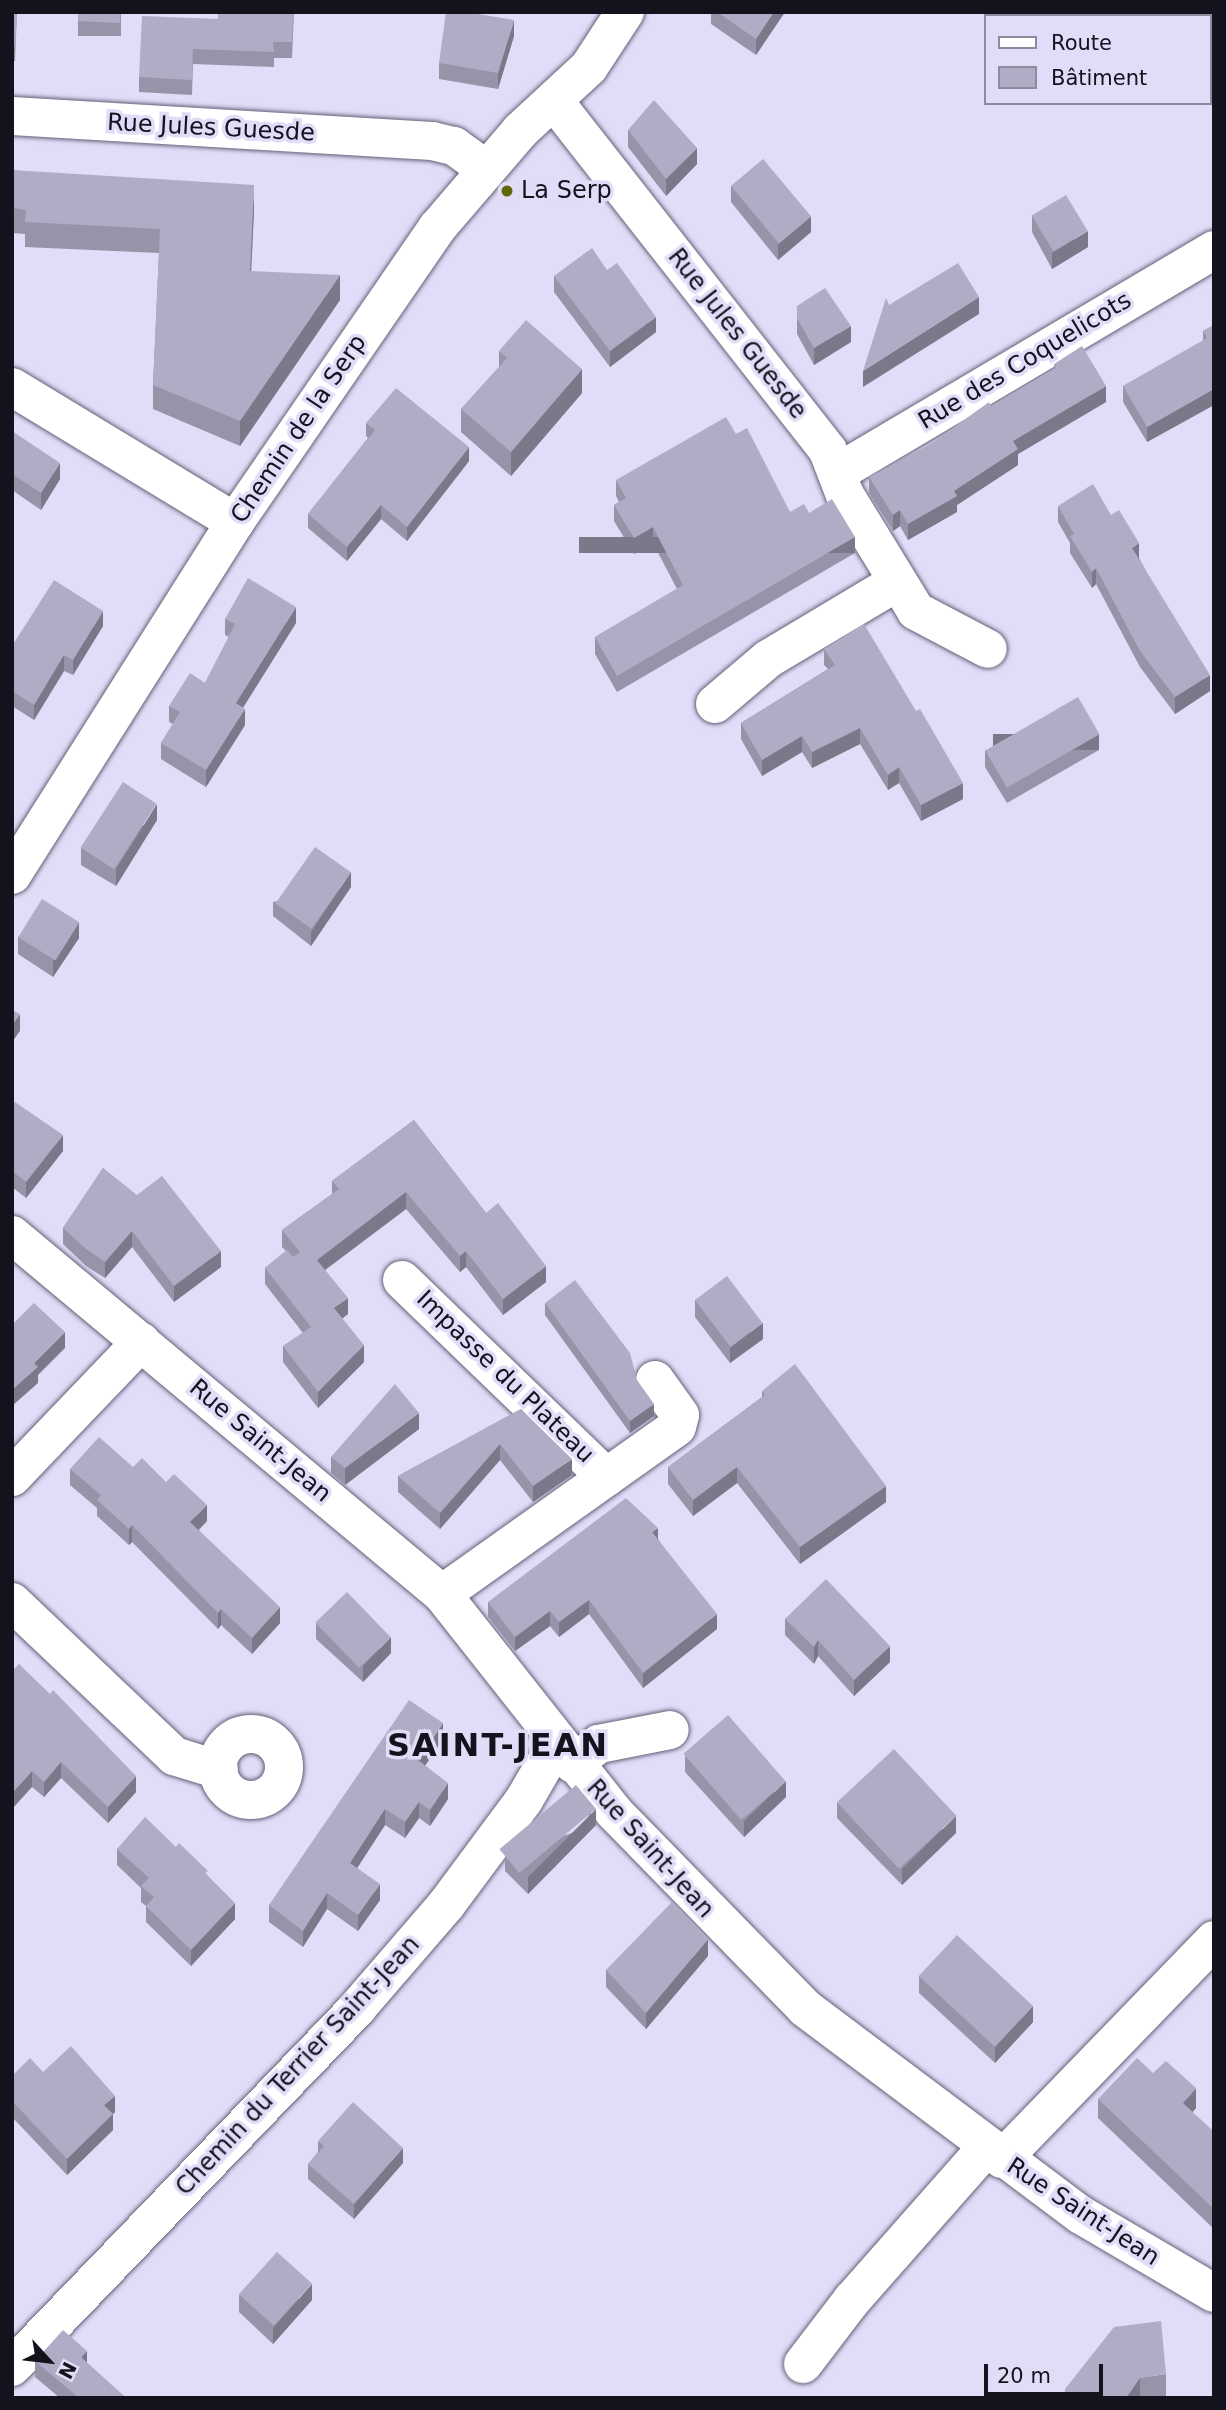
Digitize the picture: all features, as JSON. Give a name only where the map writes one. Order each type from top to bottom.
[{"type":"street","name":"Chemin de la Serp","points":[[12,875],[236,522],[437,228],[486,169],[589,67],[625,12]]},
{"type":"street","name":"Rue Jules Guesde","points":[[554,101],[828,451],[837,473],[916,611],[988,649]]},
{"type":"street","name":"Rue Jules Guesde","points":[[12,116],[432,141],[454,146],[486,169]]},
{"type":"street","name":"Rue des Coquelicots","points":[[837,473],[1214,250]]},
{"type":"street","points":[[12,387],[236,522]]},
{"type":"street","points":[[715,704],[768,659],[897,582]]},
{"type":"street","name":"Rue Saint-Jean","points":[[12,1235],[442,1594],[565,1753],[658,1861],[805,2008],[994,2154],[1081,2215],[1214,2293]]},
{"type":"street","name":"Impasse du Plateau","points":[[402,1280],[606,1476]]},
{"type":"street","points":[[12,1477],[141,1342]]},
{"type":"street","name":"Impasse du Plateau","points":[[442,1594],[677,1427],[680,1415],[654,1380]]},
{"type":"street","points":[[12,1602],[174,1756],[219,1770]]},
{"type":"street","points":[[565,1753],[606,1741],[670,1730]]},
{"type":"street","name":"Chemin du Terrier Saint-Jean","points":[[12,2367],[385,1976],[446,1906],[524,1800],[565,1753]]},
{"type":"street","points":[[803,2364],[852,2300],[994,2154],[1214,1940]]},
{"type":"building","points":[[12,12],[17,12],[15,46],[12,46]]},
{"type":"building","points":[[78,12],[120,12],[120,23],[78,21]]},
{"type":"building","points":[[293,12],[292,42],[273,42],[274,52],[193,49],[192,80],[139,77],[142,16],[218,19],[218,13]]},
{"type":"building","points":[[446,12],[466,12],[514,20],[498,73],[439,63]]},
{"type":"building","points":[[717,12],[774,12],[756,39]]},
{"type":"building","points":[[654,100],[697,148],[666,179],[628,130]]},
{"type":"building","points":[[763,159],[811,216],[779,243],[731,186]]},
{"type":"building","points":[[12,170],[254,185],[250,271],[340,275],[240,421],[153,385],[160,229],[25,222],[26,210],[12,208]]},
{"type":"building","points":[[1066,195],[1088,231],[1053,252],[1032,216]]},
{"type":"building","points":[[592,248],[607,270],[617,263],[656,317],[610,351],[554,276]]},
{"type":"building","points":[[958,263],[979,297],[863,371],[886,298],[889,305]]},
{"type":"building","points":[[825,288],[851,326],[814,348],[797,318],[797,306]]},
{"type":"building","points":[[526,320],[582,369],[511,452],[461,409],[507,358],[499,351]]},
{"type":"building","points":[[1214,325],[1214,389],[1147,427],[1123,386],[1207,338],[1203,331]]},
{"type":"building","points":[[1082,346],[1106,386],[1013,441],[1018,449],[954,491],[957,496],[908,524],[900,510],[893,515],[869,477],[928,446],[989,402],[991,407],[1056,368],[1054,364]]},
{"type":"building","points":[[396,388],[469,447],[407,527],[381,505],[347,547],[308,514],[375,430],[366,423]]},
{"type":"building","points":[[726,417],[736,434],[747,428],[790,512],[804,504],[809,513],[832,499],[855,537],[617,676],[595,637],[683,585],[653,527],[634,538],[614,505],[626,498],[616,480]]},
{"type":"building","points":[[12,431],[60,463],[41,493],[12,474]]},
{"type":"building","points":[[1093,484],[1111,515],[1119,510],[1139,543],[1132,548],[1210,675],[1175,697],[1140,651],[1096,568],[1092,572],[1070,536],[1074,534],[1058,506]]},
{"type":"building","points":[[248,578],[296,607],[236,703],[245,709],[206,770],[161,743],[180,712],[169,706],[190,673],[205,683],[235,624],[225,619]]},
{"type":"building","points":[[54,580],[103,611],[73,660],[64,655],[34,705],[12,691],[12,646]]},
{"type":"building","points":[[864,624],[916,711],[920,709],[963,783],[921,805],[899,767],[888,775],[860,728],[812,752],[802,736],[762,760],[741,723],[835,665],[824,649]]},
{"type":"building","points":[[1078,697],[1100,734],[1007,788],[985,750]]},
{"type":"building","points":[[123,782],[157,804],[114,869],[81,847]]},
{"type":"building","points":[[315,847],[351,872],[311,929],[275,904]]},
{"type":"building","points":[[42,899],[79,922],[55,960],[18,937]]},
{"type":"building","points":[[12,1010],[20,1014],[12,1025]]},
{"type":"building","points":[[12,1100],[63,1135],[26,1182],[12,1171]]},
{"type":"building","points":[[414,1120],[486,1213],[498,1203],[546,1266],[503,1299],[466,1251],[460,1256],[406,1192],[317,1260],[348,1298],[334,1308],[364,1345],[318,1392],[283,1346],[311,1327],[265,1268],[287,1250],[293,1257],[300,1252],[282,1230],[339,1189],[332,1181]]},
{"type":"building","points":[[103,1168],[137,1195],[162,1176],[221,1251],[174,1286],[132,1231],[105,1262],[86,1249],[63,1228]]},
{"type":"building","points":[[727,1276],[763,1323],[731,1347],[695,1300]]},
{"type":"building","points":[[575,1280],[630,1353],[637,1380],[654,1404],[630,1421],[545,1303]]},
{"type":"building","points":[[34,1303],[65,1332],[34,1363],[38,1367],[12,1390],[12,1325]]},
{"type":"building","points":[[795,1364],[886,1486],[800,1547],[737,1467],[693,1500],[668,1467],[765,1395],[762,1391]]},
{"type":"building","points":[[395,1384],[419,1413],[345,1468],[331,1457]]},
{"type":"building","points":[[521,1409],[572,1459],[533,1486],[500,1444],[440,1513],[398,1476]]},
{"type":"building","points":[[99,1437],[133,1467],[142,1458],[166,1482],[174,1474],[207,1505],[190,1522],[280,1607],[252,1638],[221,1609],[218,1613],[132,1525],[129,1529],[97,1500],[101,1495],[70,1469]]},
{"type":"building","points":[[626,1498],[658,1528],[652,1532],[717,1614],[643,1673],[589,1600],[559,1622],[550,1611],[515,1637],[488,1602]]},
{"type":"building","points":[[826,1579],[890,1646],[854,1680],[818,1640],[814,1647],[785,1619]]},
{"type":"building","points":[[347,1592],[391,1637],[359,1668],[315,1623]]},
{"type":"building","points":[[19,1664],[50,1694],[53,1690],[136,1776],[108,1807],[61,1762],[44,1782],[32,1771],[12,1793],[12,1671]]},
{"type":"building","points":[[409,1700],[443,1723],[418,1760],[448,1783],[430,1810],[419,1802],[405,1822],[385,1809],[350,1863],[380,1884],[358,1915],[327,1893],[303,1931],[269,1905]]},
{"type":"building","points":[[728,1715],[786,1781],[741,1820],[683,1754]]},
{"type":"building","points":[[894,1749],[956,1816],[899,1869],[837,1802]]},
{"type":"building","points":[[576,1785],[596,1809],[519,1873],[499,1849]]},
{"type":"building","points":[[145,1817],[176,1847],[179,1843],[235,1903],[191,1950],[146,1906],[154,1897],[141,1886],[149,1878],[117,1849]]},
{"type":"building","points":[[672,1902],[708,1939],[646,2013],[606,1970]]},
{"type":"building","points":[[957,1935],[1033,2006],[995,2047],[919,1976]]},
{"type":"building","points":[[71,2046],[115,2096],[104,2105],[113,2114],[67,2159],[12,2101],[12,2076],[30,2058],[43,2072]]},
{"type":"building","points":[[1137,2058],[1153,2073],[1166,2061],[1196,2088],[1183,2103],[1214,2132],[1214,2209],[1098,2099]]},
{"type":"building","points":[[353,2102],[403,2148],[354,2204],[308,2164],[324,2146],[318,2141]]},
{"type":"building","points":[[277,2252],[312,2283],[274,2326],[239,2294]]},
{"type":"building","points":[[1161,2321],[1166,2374],[1140,2378],[1126,2398],[1066,2398],[1065,2389],[1114,2327]]},
{"type":"building","points":[[63,2330],[87,2351],[81,2357],[126,2398],[79,2398],[35,2361]]},
{"type":"place","name":"La Serp","points":[[507,191]]},
{"type":"district","name":"SAINT-JEAN","points":[[498,1745]]}]
